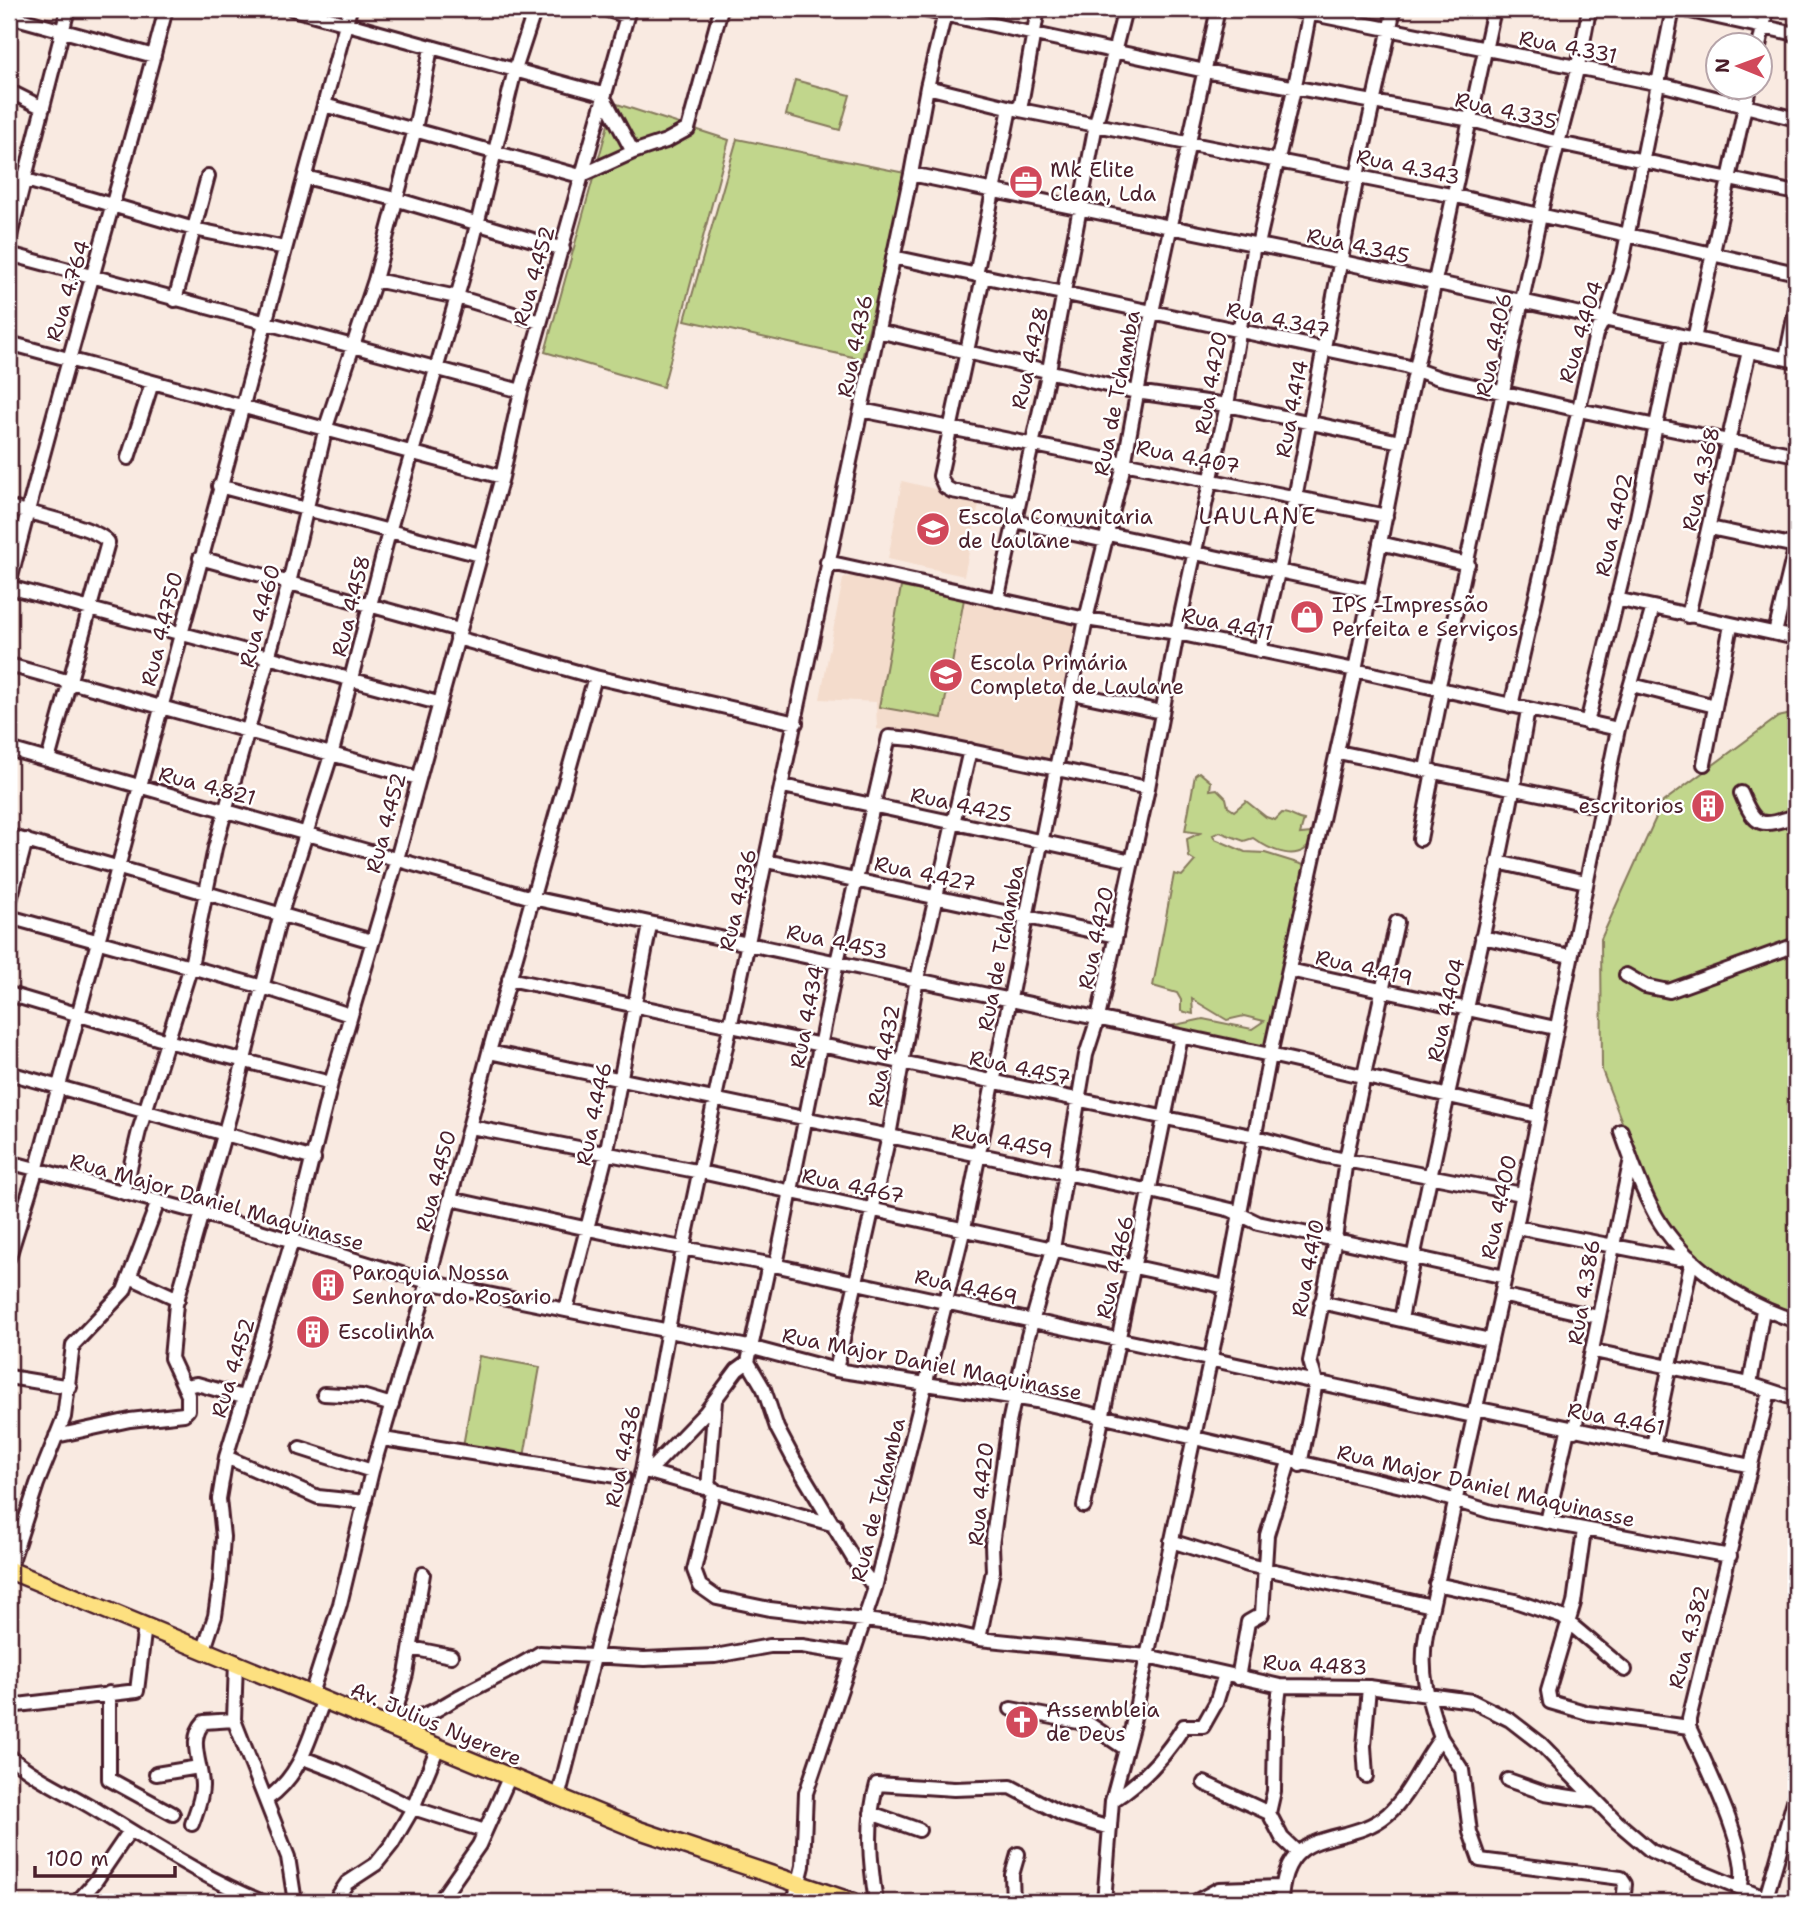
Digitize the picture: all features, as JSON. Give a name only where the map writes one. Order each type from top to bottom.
[{"type":"main road","name":"Av. Julius Nyerere","points":[[9,1570],[236,1662],[509,1778],[797,1894],[853,1902]]},
{"type":"street","points":[[9,240],[68,9]]},
{"type":"street","name":"Rua 4.764","points":[[9,586],[67,360],[94,278],[166,9]]},
{"type":"street","points":[[293,9],[602,94],[633,152]]},
{"type":"street","name":"Rua 4.4750","points":[[10,1250],[36,1171],[350,9]]},
{"type":"street","name":"Rua 4.458","points":[[185,1386],[177,1375],[170,1350],[178,1299],[281,913],[332,752],[372,607],[389,531],[477,225],[515,70],[535,9]]},
{"type":"street","points":[[604,9],[628,12]]},
{"type":"street","points":[[324,105],[580,176],[633,152],[666,141],[688,129],[721,9]]},
{"type":"street","name":"Rua 4.335","points":[[920,9],[946,12],[1205,71],[1372,104],[1471,120],[1559,143],[1796,193]]},
{"type":"street","points":[[1018,503],[952,491],[943,484],[940,476],[968,351],[991,190],[1015,109],[1038,9]]},
{"type":"street","name":"Rua 4.428","points":[[996,600],[1049,370],[1096,124],[1125,9]]},
{"type":"street","name":"Rua de Tchamba","points":[[797,1894],[806,1793],[875,1588],[964,1228],[1086,619],[1124,465],[1152,312],[1218,9]]},
{"type":"street","name":"Rua 4.331","points":[[1289,9],[1310,11],[1486,51],[1660,84],[1746,103],[1755,109],[1796,118]]},
{"type":"street","name":"Rua 4.414","points":[[1261,651],[1342,262],[1356,176],[1394,9]]},
{"type":"street","points":[[1104,1902],[1112,1801],[1147,1656],[1226,1287],[1270,1055],[1338,752],[1400,442],[1418,370],[1494,9]]},
{"type":"street","name":"Rua 4.406","points":[[1420,839],[1440,689],[1540,217],[1580,70],[1590,9]]},
{"type":"street","name":"Rua 4.404","points":[[1511,706],[1579,410],[1602,320],[1608,311],[1628,237],[1673,9]]},
{"type":"street","points":[[1681,9],[1796,34]]},
{"type":"street","points":[[1762,32],[1767,9]]},
{"type":"street","name":"Rua 4.420","points":[[979,1639],[993,1571],[992,1545],[1002,1458],[1014,1397],[1053,1249],[1086,1055],[1098,1018],[1148,788],[1177,633],[1197,554],[1227,405],[1256,244],[1296,87],[1310,11]]},
{"type":"street","name":"Rua 4.452","points":[[204,1649],[215,1616],[220,1581],[223,1537],[219,1499],[226,1457],[292,1241],[331,1083],[397,859],[502,477],[521,391],[563,249],[602,94],[628,12]]},
{"type":"street","name":"Rua 4.436","points":[[558,1798],[593,1657],[645,1471],[667,1330],[683,1249],[747,942],[783,786],[827,562],[878,331],[927,87],[946,12]]},
{"type":"street","points":[[9,16],[153,56]]},
{"type":"street","name":"Rua 4.460","points":[[124,1193],[144,1113],[191,966],[224,811],[270,657],[326,427],[375,281],[415,129],[431,48]]},
{"type":"street","name":"Rua 4.343","points":[[927,87],[1015,109],[1455,196],[1796,273]]},
{"type":"street","points":[[9,91],[43,108]]},
{"type":"street","points":[[1694,339],[1746,103]]},
{"type":"street","name":"Rua 4.345","points":[[911,174],[1342,262],[1791,359]]},
{"type":"street","points":[[9,175],[194,229],[285,248]]},
{"type":"street","points":[[175,300],[208,176]]},
{"type":"street","points":[[305,177],[395,199],[563,249]]},
{"type":"street","points":[[9,254],[521,391]]},
{"type":"street","name":"Rua 4.347","points":[[893,257],[1240,330],[1418,370],[1439,378],[1730,442]]},
{"type":"street","points":[[375,281],[457,297],[540,322]]},
{"type":"street","points":[[1791,359],[1796,308]]},
{"type":"street","points":[[878,331],[1136,392],[1227,405],[1400,442]]},
{"type":"street","name":"Rua 4.402","points":[[1587,723],[1644,484],[1654,425],[1675,334]]},
{"type":"street","points":[[9,343],[502,477]]},
{"type":"street","name":"Rua 4.368","points":[[1688,616],[1749,351]]},
{"type":"street","points":[[128,458],[152,383]]},
{"type":"street","name":"Rua 4.407","points":[[861,410],[1386,516]]},
{"type":"street","points":[[1730,442],[1796,455]]},
{"type":"street","points":[[219,486],[480,555]]},
{"type":"street","points":[[9,507],[106,538],[108,542],[48,760]]},
{"type":"street","points":[[1014,521],[1197,554],[1371,591]]},
{"type":"street","points":[[1710,528],[1796,546],[1775,633]]},
{"type":"street","points":[[1380,543],[1468,564]]},
{"type":"street","points":[[200,558],[372,607],[595,677],[796,723]]},
{"type":"street","name":"Rua 4.411","points":[[827,562],[1086,619],[1177,633],[1355,670],[1618,729]]},
{"type":"street","points":[[9,586],[438,703]]},
{"type":"street","points":[[1616,598],[1796,638]]},
{"type":"street","name":"Rua 4.400","points":[[1623,1902],[1625,1884],[1621,1878],[1480,1860],[1474,1851],[1470,1832],[1462,1770],[1441,1738],[1424,1693],[1423,1653],[1516,1227],[1618,729],[1653,607]]},
{"type":"street","points":[[1704,764],[1731,625]]},
{"type":"street","points":[[9,665],[162,705],[418,778]]},
{"type":"street","name":"Rua 4.450","points":[[267,1800],[287,1784],[303,1758],[372,1471],[428,1282],[509,979],[595,677]]},
{"type":"street","points":[[1632,685],[1715,706]]},
{"type":"street","points":[[1072,693],[1163,712]]},
{"type":"street","name":"Rua 4.404","points":[[1401,1319],[1428,1175],[1514,789],[1528,710]]},
{"type":"street","name":"Rua 4.434","points":[[748,1362],[793,1193],[837,962],[889,737],[970,750]]},
{"type":"street","name":"Rua 4.821","points":[[9,749],[397,859]]},
{"type":"street","points":[[970,750],[1148,788]]},
{"type":"street","name":"Rua 4.432","points":[[836,1370],[889,1136],[917,979],[970,750]]},
{"type":"street","points":[[1338,752],[1602,807]]},
{"type":"street","name":"Rua 4.425","points":[[783,786],[1132,861]]},
{"type":"street","points":[[1741,793],[1750,815],[1758,823],[1767,825],[1796,816]]},
{"type":"street","points":[[9,836],[97,859],[118,869],[281,913],[372,941]]},
{"type":"street","points":[[9,904],[26,840]]},
{"type":"street","name":"Rua 4.453","points":[[397,859],[532,898],[650,925],[747,942],[1270,1055],[1537,1116]]},
{"type":"street","name":"Rua 4.427","points":[[766,861],[1116,936]]},
{"type":"street","points":[[1498,862],[1586,882]]},
{"type":"street","points":[[9,917],[263,986],[350,1015]]},
{"type":"street","name":"Rua 4.410","points":[[1238,1678],[1248,1622],[1262,1614],[1267,1535],[1295,1464],[1316,1382],[1310,1361],[1335,1239],[1346,1159],[1397,922]]},
{"type":"street","name":"Rua 4.446","points":[[566,1310],[589,1229],[606,1154],[650,925]]},
{"type":"street","points":[[1482,937],[1570,956]]},
{"type":"street","points":[[1626,975],[1645,986],[1669,991],[1796,945]]},
{"type":"street","name":"Rua 4.419","points":[[1289,970],[1466,1011],[1555,1028]]},
{"type":"street","name":"Rua 4.457","points":[[509,979],[1256,1137],[1346,1159],[1522,1194]]},
{"type":"street","points":[[9,994],[78,1012],[167,1041],[331,1083]]},
{"type":"street","name":"Rua 4.466","points":[[1084,1506],[1152,1191],[1181,1037]]},
{"type":"street","name":"Rua 4.459","points":[[489,1052],[621,1082],[1152,1191],[1240,1214],[1258,1223],[1505,1277]]},
{"type":"street","points":[[9,1073],[313,1159]]},
{"type":"street","name":"Rua 4.467","points":[[471,1127],[701,1172],[1053,1249],[1135,1264],[1226,1287]]},
{"type":"street","points":[[1620,1130],[1656,1216],[1690,1259],[1763,1310],[1796,1321]]},
{"type":"street","name":"Rua 4.386","points":[[1547,1522],[1594,1351],[1611,1247],[1631,1159]]},
{"type":"street","name":"Rua Major Daniel Maquinasse","points":[[9,1162],[201,1213],[428,1282],[667,1330],[836,1370],[926,1386],[1014,1397],[1104,1416],[1295,1464],[1427,1492],[1456,1503],[1584,1530],[1730,1556]]},
{"type":"street","name":"Rua 4.469","points":[[451,1199],[683,1249],[773,1264],[1209,1360],[1474,1412]]},
{"type":"street","points":[[9,1570],[64,1417],[70,1388],[73,1345],[124,1292],[158,1202]]},
{"type":"street","points":[[1516,1227],[1611,1247],[1690,1259]]},
{"type":"street","points":[[1653,1446],[1671,1368],[1690,1259]]},
{"type":"street","points":[[130,1276],[178,1299]]},
{"type":"street","points":[[1500,1294],[1598,1317]]},
{"type":"street","points":[[1321,1302],[1490,1340]]},
{"type":"street","points":[[1750,1384],[1763,1310]]},
{"type":"street","points":[[1594,1351],[1750,1384],[1796,1399]]},
{"type":"street","points":[[835,1525],[645,1471],[715,1400],[737,1370],[748,1362],[764,1390],[777,1428],[835,1525],[856,1563],[875,1588]]},
{"type":"street","points":[[9,1377],[70,1388]]},
{"type":"street","points":[[56,1436],[187,1413],[189,1404],[185,1386],[197,1384],[243,1396]]},
{"type":"street","name":"Rua 4.382","points":[[1689,1727],[1691,1703],[1730,1556],[1769,1391]]},
{"type":"street","points":[[324,1394],[362,1396],[393,1405]]},
{"type":"street","points":[[711,1489],[715,1400]]},
{"type":"street","name":"Rua 4.461","points":[[1474,1412],[1751,1466]]},
{"type":"street","points":[[383,1439],[623,1477]]},
{"type":"street","points":[[300,1448],[372,1471]]},
{"type":"street","points":[[226,1457],[318,1497],[365,1502]]},
{"type":"street","name":"Rua 4.483","points":[[711,1489],[696,1554],[696,1579],[700,1586],[717,1598],[750,1606],[923,1627],[979,1639],[1147,1656],[1280,1686],[1370,1687],[1472,1701],[1510,1720],[1553,1753],[1596,1801],[1651,1851],[1745,1893],[1770,1900]]},
{"type":"street","points":[[1584,1530],[1568,1620],[1548,1691],[1550,1702],[1576,1711],[1689,1727],[1734,1833],[1744,1868],[1745,1893]]},
{"type":"street","points":[[1171,1541],[1266,1569],[1432,1606]]},
{"type":"street","points":[[391,1728],[411,1648],[423,1574]]},
{"type":"street","points":[[1436,1584],[1515,1601],[1568,1620],[1625,1670]]},
{"type":"street","points":[[10,1709],[137,1691],[145,1625]]},
{"type":"street","points":[[408,1735],[417,1717],[432,1714],[460,1695],[524,1665],[540,1653],[645,1659],[715,1656],[770,1646],[815,1647],[853,1654]]},
{"type":"street","points":[[411,1648],[451,1656]]},
{"type":"street","points":[[236,1662],[234,1720],[267,1800],[293,1874],[295,1902]]},
{"type":"street","points":[[1112,1801],[1144,1776],[1171,1746],[1184,1726],[1203,1726],[1216,1703],[1225,1674]]},
{"type":"street","points":[[1269,1813],[1273,1800],[1275,1727],[1280,1686]]},
{"type":"street","points":[[1366,1776],[1364,1746],[1370,1687]]},
{"type":"street","points":[[109,1693],[108,1777],[173,1814]]},
{"type":"street","points":[[1011,1709],[1089,1724],[1126,1749]]},
{"type":"street","points":[[192,1824],[202,1789],[196,1744],[201,1724],[234,1720]]},
{"type":"street","points":[[1281,1902],[1281,1887],[1286,1871],[1298,1853],[1324,1838],[1368,1826],[1383,1818],[1402,1800],[1441,1738]]},
{"type":"street","points":[[334,1902],[347,1883],[383,1856],[413,1808],[438,1747]]},
{"type":"street","points":[[9,1756],[48,1786],[263,1902]]},
{"type":"street","points":[[303,1758],[337,1771],[413,1808],[485,1831]]},
{"type":"street","points":[[156,1774],[199,1767]]},
{"type":"street","points":[[439,1902],[468,1865],[509,1778]]},
{"type":"street","points":[[1508,1780],[1545,1793],[1596,1801]]},
{"type":"street","points":[[1204,1783],[1269,1813],[1282,1838],[1298,1853]]},
{"type":"street","points":[[876,1902],[871,1857],[871,1813],[877,1784],[954,1789],[999,1786],[1020,1791],[1062,1814],[1110,1828]]},
{"type":"street","points":[[1770,1900],[1796,1794]]},
{"type":"street","points":[[871,1813],[919,1830]]},
{"type":"street","points":[[77,1902],[95,1882],[129,1832]]},
{"type":"street","points":[[1013,1902],[1012,1875],[1018,1854]]},
{"type":"street","points":[[1195,1902],[1219,1889],[1281,1887]]},
{"type":"shaded area","name":"Escola Comunitaria de Laulane","points":[[902,481],[980,500],[964,576],[888,559]]},
{"type":"shaded area","name":"Escola Primária Completa de Laulane","points":[[856,573],[1078,624],[1050,763],[877,729],[876,702],[820,699],[843,579]]},
{"type":"green space","points":[[795,80],[850,95],[840,130],[786,115]]},
{"type":"green space","points":[[614,103],[729,140],[663,387],[545,352]]},
{"type":"green space","points":[[737,139],[905,173],[862,359],[685,320]]},
{"type":"green space","points":[[901,587],[964,599],[942,718],[879,707]]},
{"type":"green space","points":[[1796,713],[1796,1320],[1713,1276],[1662,1226],[1602,1070],[1601,939],[1663,802],[1778,717]]},
{"type":"green space","points":[[1199,772],[1211,782],[1210,790],[1217,789],[1226,798],[1228,807],[1234,811],[1246,801],[1266,817],[1275,820],[1282,813],[1288,814],[1304,820],[1300,834],[1311,833],[1313,840],[1301,852],[1285,853],[1253,838],[1244,841],[1220,832],[1213,835],[1215,839],[1245,852],[1265,853],[1307,866],[1268,1054],[1170,1031],[1170,1026],[1203,1019],[1252,1029],[1264,1021],[1244,1016],[1227,1020],[1192,999],[1193,1014],[1181,1011],[1181,1000],[1177,993],[1153,986],[1174,874],[1182,876],[1195,861],[1189,857],[1187,839],[1200,833],[1185,831],[1195,775]]},
{"type":"green space","points":[[479,1356],[540,1367],[524,1457],[463,1446]]},
{"type":"place","name":"Mk Elite Clean, Lda","points":[[1026,182]]},
{"type":"place","name":"Escola Comunitaria de Laulane","points":[[933,529]]},
{"type":"place","name":"IPS -Impressão Perfeita e Serviços","points":[[1307,617]]},
{"type":"place","name":"Escola Primária Completa de Laulane","points":[[946,675]]},
{"type":"place","name":"escritorios","points":[[1708,806]]},
{"type":"place","name":"Paroquia Nossa Senhora do Rosario","points":[[328,1285]]},
{"type":"place","name":"Escolinha","points":[[313,1332]]},
{"type":"place","name":"Assembleia de Deus","points":[[1022,1722]]},
{"type":"district","name":"LAULANE","points":[[1258,516]]}]
